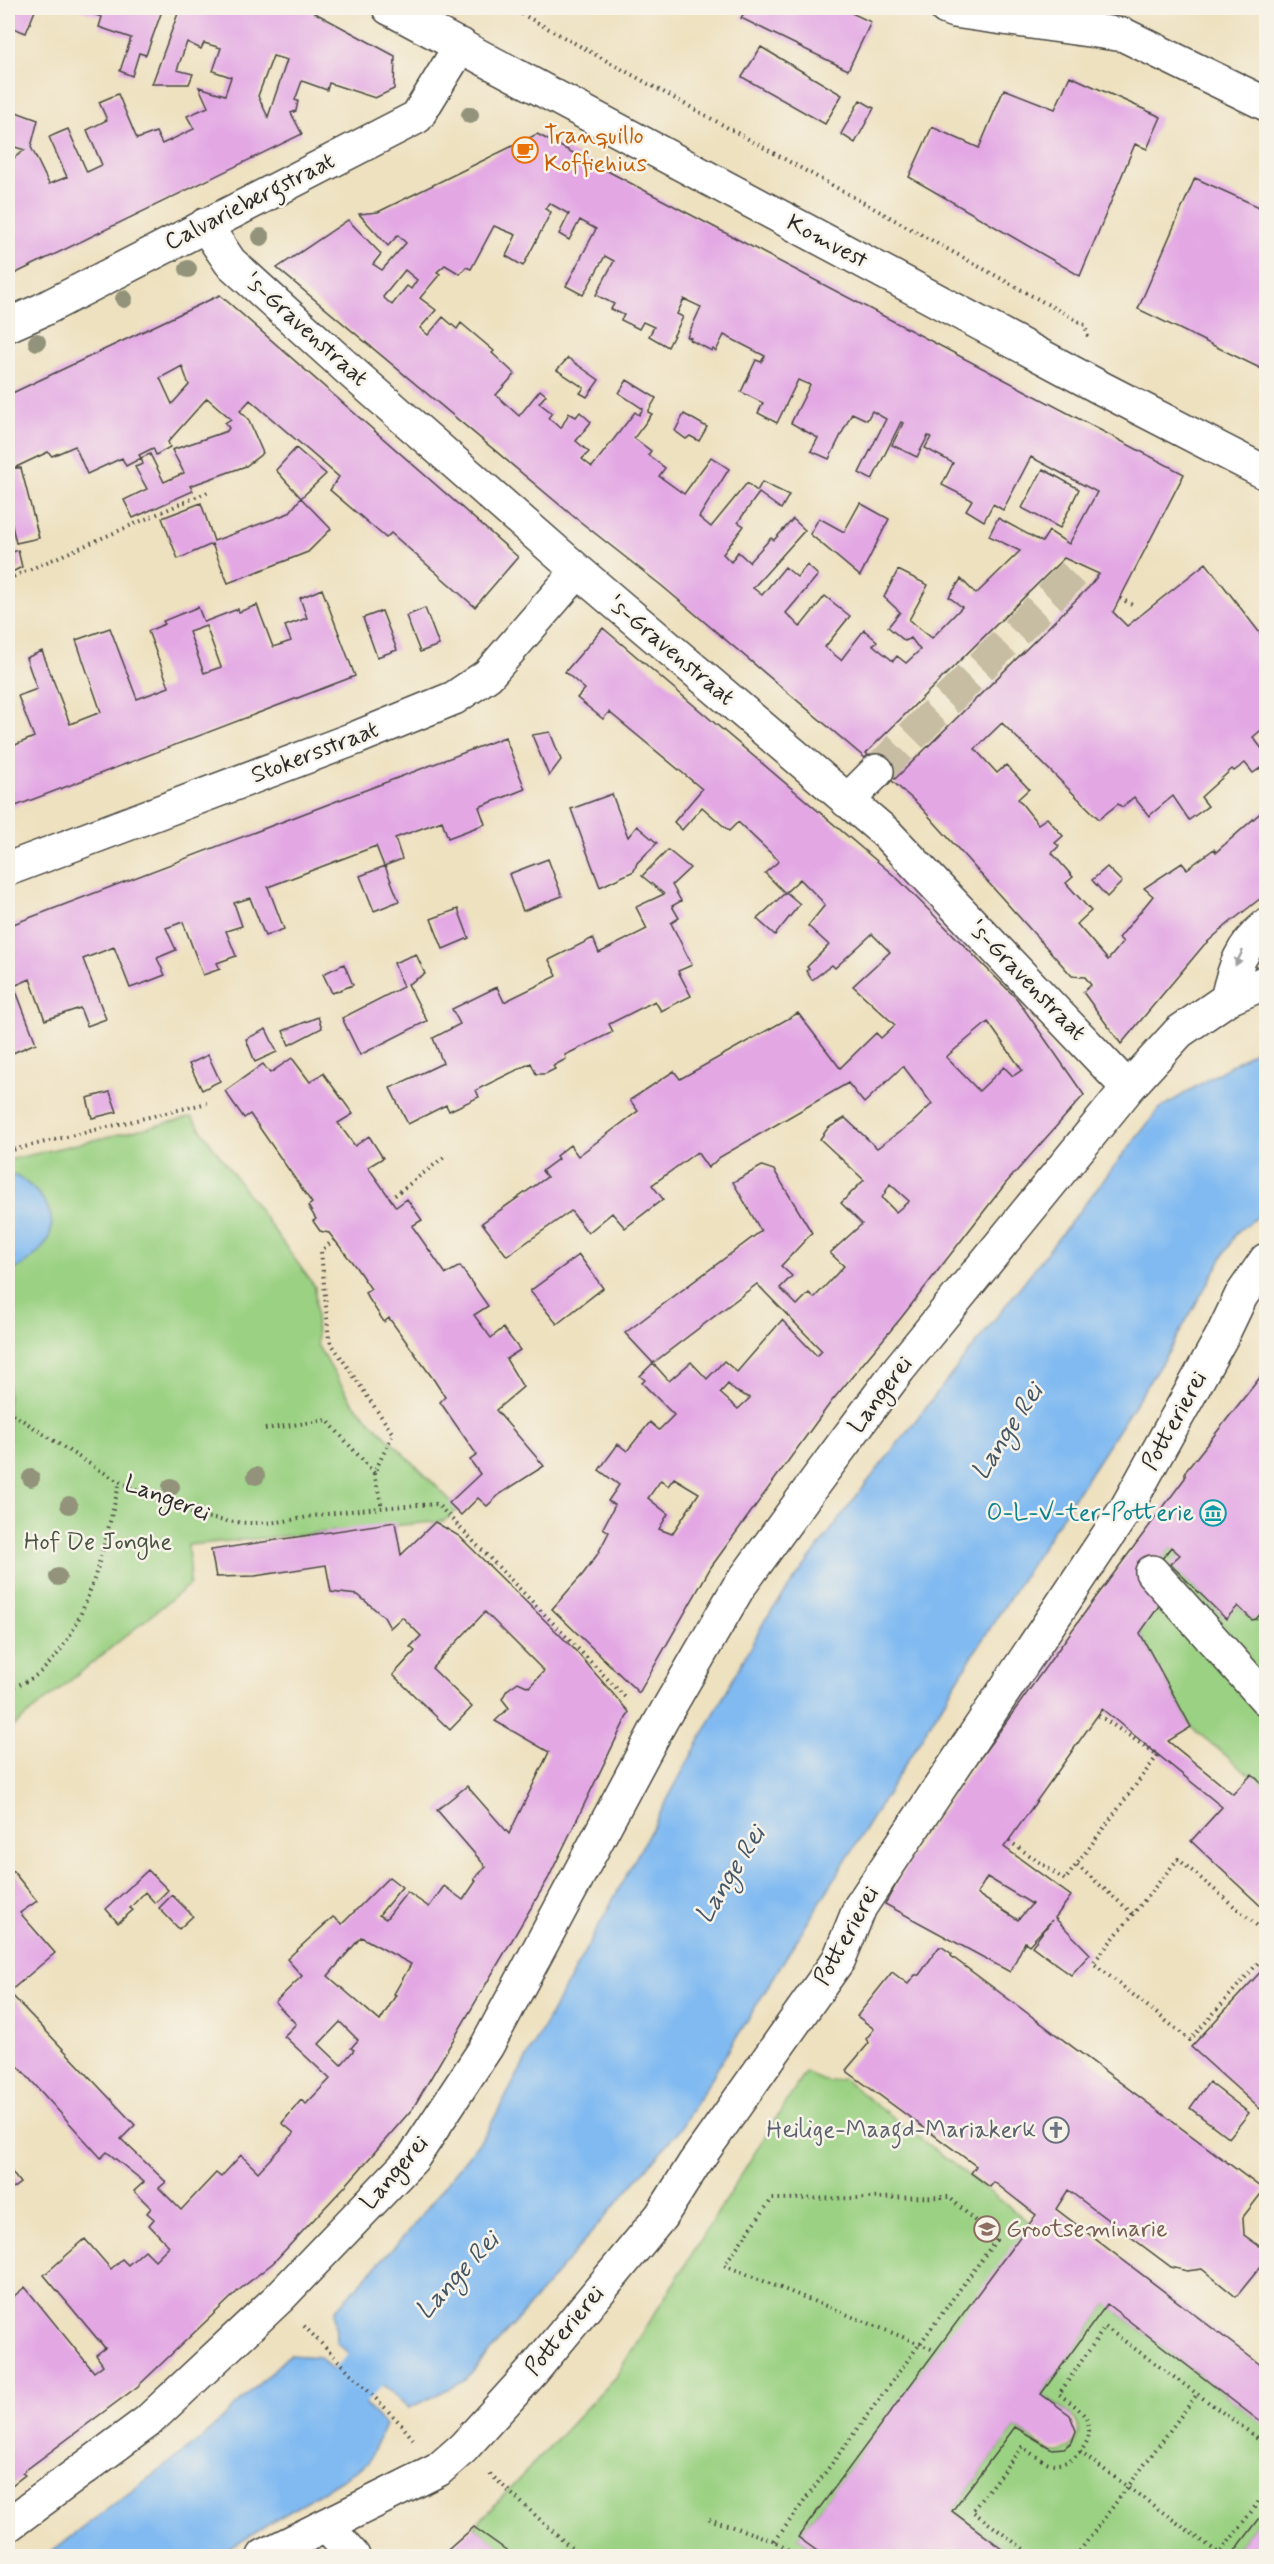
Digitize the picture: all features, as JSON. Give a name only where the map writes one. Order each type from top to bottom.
[{"type":"street","name":"Komvest","points":[[389,8],[1101,388],[1266,473]]},
{"type":"street","points":[[952,9],[1124,35],[1266,104]]},
{"type":"street","name":"Calvariebergstraat","points":[[8,325],[42,310],[417,117],[461,45]]},
{"type":"street","name":"'s-Gravenstraat","points":[[205,225],[230,262],[578,571],[886,833],[1128,1088]]},
{"type":"street","name":"Stokersstraat","points":[[8,869],[356,738],[454,698],[488,675],[578,571]]},
{"type":"street","points":[[847,801],[877,771]]},
{"type":"street","points":[[1227,999],[1235,966],[1242,950],[1266,926]]},
{"type":"street","name":"Langerei","points":[[8,2525],[147,2422],[279,2298],[413,2158],[487,2046],[661,1721],[738,1588],[899,1369],[1128,1088],[1179,1032],[1227,999],[1266,982]]},
{"type":"street","name":"Potterierei","points":[[264,2556],[438,2470],[463,2448],[532,2372],[661,2216],[694,2164],[839,1959],[860,1907],[1126,1507],[1222,1336],[1241,1296],[1266,1260]]},
{"type":"street","points":[[1152,1572],[1266,1699]]},
{"type":"street","points":[[327,2526],[353,2556]]},
{"type":"path","points":[[511,8],[1085,325],[1101,388]]},
{"type":"path","points":[[8,579],[210,491]]},
{"type":"path","points":[[1120,598],[1134,606]]},
{"type":"path","points":[[8,1151],[207,1103]]},
{"type":"path","points":[[390,1198],[447,1155]]},
{"type":"path","points":[[334,1240],[321,1251],[329,1340],[393,1434],[374,1473]]},
{"type":"path","name":"Langerei","points":[[8,1411],[120,1482],[192,1513],[226,1521],[260,1523],[382,1507],[437,1504],[631,1702],[661,1721]]},
{"type":"path","points":[[265,1429],[327,1420],[374,1473],[382,1507]]},
{"type":"path","points":[[8,1689],[33,1676],[52,1661],[70,1635],[98,1563],[120,1482]]},
{"type":"path","points":[[1009,1841],[1065,1880],[1158,1755],[1098,1715]]},
{"type":"path","points":[[1266,1933],[1178,1859],[1093,1963],[1190,2040],[1266,1954]]},
{"type":"path","points":[[1077,1865],[1133,1914]]},
{"type":"path","points":[[775,2541],[920,2344],[996,2240],[949,2197],[772,2199],[724,2265],[920,2344],[936,2350]]},
{"type":"path","points":[[1033,2556],[972,2511],[1022,2447],[1040,2459],[1055,2464],[1071,2460],[1080,2452],[1088,2439],[1089,2424],[1082,2412],[1059,2394],[1106,2327],[1266,2444]]},
{"type":"path","points":[[337,2360],[399,2422],[438,2470]]},
{"type":"path","points":[[1076,2556],[1130,2487],[1198,2393]]},
{"type":"path","points":[[463,2448],[580,2556]]},
{"type":"path","points":[[1080,2452],[1219,2555],[1266,2492]]},
{"type":"path","points":[[709,2519],[775,2541],[795,2556]]},
{"type":"green space","name":"Hof De Jonghe","points":[[192,1117],[315,1287],[317,1345],[352,1402],[459,1509],[444,1521],[188,1545],[190,1584],[8,1731],[8,1160]]},
{"type":"green space","points":[[1171,1547],[1180,1555],[1171,1565],[1226,1618],[1238,1606],[1252,1620],[1266,1606],[1266,1788],[1191,1727],[1140,1633],[1145,1581]]},
{"type":"green space","points":[[805,2072],[828,2082],[843,2079],[1031,2224],[798,2537],[824,2556],[506,2556],[508,2552],[474,2527],[616,2376]]},
{"type":"green space","points":[[1107,2304],[1266,2426],[1266,2510],[1231,2556],[1012,2556],[952,2511],[1015,2427],[1050,2451],[1063,2451],[1073,2443],[1078,2432],[1075,2420],[1064,2409],[1041,2394]]},
{"type":"water","points":[[1266,1044],[1266,1210],[1237,1232],[1169,1351],[974,1653],[680,2129],[465,2381],[409,2408],[336,2342],[335,2310],[409,2231],[486,2133],[765,1620],[848,1507],[1159,1109]]},
{"type":"water","points":[[8,1173],[27,1183],[43,1200],[51,1220],[51,1230],[44,1246],[29,1260],[8,1274]]},
{"type":"water","points":[[289,2355],[320,2357],[385,2425],[368,2463],[218,2556],[45,2556],[201,2439]]},
{"type":"building","points":[[8,8],[36,8],[26,33],[8,26]]},
{"type":"building","points":[[74,8],[163,8],[146,55],[139,53],[132,76],[120,71],[131,38],[99,27],[102,17]]},
{"type":"building","points":[[180,8],[306,8],[395,56],[394,89],[375,98],[329,83],[327,90],[302,81],[295,100],[298,101],[296,111],[291,113],[302,134],[8,277],[8,162],[25,150],[8,145],[8,109],[38,120],[31,147],[49,184],[67,177],[49,137],[68,129],[87,172],[102,165],[87,130],[107,120],[99,102],[118,94],[137,139],[156,132],[162,144],[194,129],[187,116],[208,107],[199,87],[225,95],[231,77],[213,71],[221,48],[204,43],[201,49],[187,42],[177,70],[193,74],[189,84],[152,84]],"holes":[[[273,56],[287,60],[268,117],[258,96]]]},
{"type":"building","points":[[747,8],[841,8],[871,22],[848,70],[741,18]]},
{"type":"building","points":[[761,47],[842,95],[825,124],[742,77]]},
{"type":"building","points":[[1070,76],[1161,117],[1147,149],[1135,144],[1080,276],[909,177],[932,127],[979,148],[1004,89],[1055,109]]},
{"type":"building","points":[[860,100],[874,108],[855,143],[841,134]]},
{"type":"building","points":[[537,134],[1184,474],[1113,612],[1127,626],[1206,563],[1266,641],[1266,726],[1253,737],[1266,754],[1266,764],[1253,773],[1245,763],[1234,771],[1232,769],[1201,797],[1208,806],[1189,820],[1173,796],[1149,816],[1134,797],[1122,807],[1118,804],[1099,819],[1002,723],[975,749],[997,773],[1006,765],[1029,789],[1018,799],[1038,824],[1047,818],[1063,836],[1055,843],[1059,846],[1052,853],[1073,877],[1066,883],[1091,911],[1077,924],[1108,960],[1123,942],[1119,938],[1153,896],[1144,888],[1182,863],[1187,869],[1214,849],[1216,852],[1266,808],[1266,894],[1204,945],[1121,1044],[1083,992],[1091,985],[1085,977],[1072,976],[918,804],[891,780],[895,779],[1089,587],[1099,574],[1064,558],[866,753],[868,755],[865,758],[662,586],[573,516],[277,268],[348,220],[381,254],[373,264],[382,270],[406,243],[398,235],[388,246],[359,214],[378,212]],"holes":[[[549,203],[569,214],[559,234],[569,240],[580,220],[596,229],[566,286],[583,295],[605,256],[614,261],[596,295],[614,304],[611,309],[624,315],[621,320],[639,329],[643,322],[654,327],[649,336],[668,347],[683,317],[677,314],[684,299],[701,307],[687,337],[691,338],[690,340],[716,351],[724,335],[765,356],[761,362],[756,360],[741,392],[763,403],[758,413],[777,423],[798,380],[810,385],[791,423],[818,438],[811,451],[829,459],[852,413],[867,420],[872,411],[886,419],[859,473],[872,480],[901,422],[903,423],[892,445],[917,457],[928,436],[931,437],[925,448],[953,463],[942,485],[972,500],[966,510],[984,521],[993,504],[1003,510],[1031,457],[1097,492],[1069,544],[1049,531],[1042,542],[998,518],[989,536],[1020,551],[976,594],[961,579],[949,597],[962,607],[932,638],[909,620],[928,585],[898,570],[884,597],[900,612],[888,627],[905,641],[911,638],[920,650],[906,663],[897,656],[893,661],[873,645],[877,641],[864,630],[841,660],[825,647],[850,616],[825,596],[800,627],[786,613],[818,575],[807,565],[797,577],[785,567],[762,595],[753,588],[805,530],[793,519],[749,562],[738,552],[731,562],[723,554],[744,526],[738,522],[759,493],[781,509],[789,495],[762,482],[757,491],[747,483],[711,527],[699,517],[729,469],[711,457],[684,494],[659,476],[665,468],[648,455],[651,451],[634,438],[652,414],[648,412],[656,398],[627,380],[619,393],[643,409],[639,415],[635,412],[592,467],[582,459],[589,452],[576,441],[591,422],[580,412],[576,417],[569,413],[561,428],[548,418],[552,413],[539,403],[546,395],[540,390],[519,416],[496,395],[515,374],[492,353],[494,351],[461,323],[457,329],[443,317],[428,335],[420,328],[436,310],[420,298],[440,274],[437,272],[445,265],[460,274],[466,267],[471,269],[494,226],[516,235],[506,256],[523,266],[551,212],[545,209]],[[405,270],[417,280],[411,289],[407,286],[392,305],[383,297]]]},
{"type":"building","points":[[1195,178],[1266,210],[1266,371],[1138,309]]},
{"type":"building","points":[[220,295],[518,557],[475,607],[391,533],[386,538],[330,490],[339,477],[250,400],[240,411],[248,419],[263,453],[246,466],[190,486],[193,491],[133,518],[124,500],[147,489],[135,467],[143,464],[141,458],[126,466],[122,458],[87,474],[75,446],[52,456],[48,452],[14,468],[21,468],[39,538],[16,543],[8,509],[8,395]],"holes":[[[182,366],[189,385],[172,404],[160,378]],[[207,398],[231,419],[225,423],[229,428],[227,431],[172,450],[184,473],[164,482],[150,454],[141,458],[139,455],[153,448],[156,455],[170,447],[168,442]]]},
{"type":"building","points":[[568,358],[599,380],[587,397],[580,393],[584,388],[557,370]]},
{"type":"building","points":[[684,414],[707,427],[699,441],[690,436],[686,439],[675,431]]},
{"type":"building","points":[[296,448],[326,474],[301,498],[276,470]]},
{"type":"building","points":[[1043,469],[1079,489],[1060,528],[1022,508]]},
{"type":"building","points":[[301,498],[331,529],[308,552],[228,583],[212,544],[178,559],[162,518],[201,503],[214,541],[289,513]]},
{"type":"building","points":[[860,503],[889,519],[860,576],[810,534],[819,518],[844,532]]},
{"type":"building","points":[[18,550],[22,567],[8,574],[8,554]]},
{"type":"building","points":[[322,589],[355,676],[8,809],[8,748],[34,737],[18,696],[37,689],[26,658],[42,651],[70,724],[101,712],[76,640],[110,628],[137,699],[169,687],[148,631],[165,624],[163,621],[198,607],[204,622],[238,609],[239,612],[257,605],[273,647],[291,641],[285,626],[307,618],[300,598]],"holes":[[[206,626],[221,667],[204,673],[189,632]]]},
{"type":"building","points":[[425,608],[439,645],[420,652],[406,616]]},
{"type":"building","points":[[382,611],[397,650],[377,657],[363,618]]},
{"type":"building","points":[[603,628],[898,879],[1017,999],[1084,1095],[1006,1183],[901,1318],[831,1402],[711,1567],[639,1693],[552,1609],[583,1574],[597,1555],[609,1532],[603,1528],[615,1505],[608,1501],[619,1485],[599,1470],[618,1444],[627,1451],[650,1422],[659,1430],[674,1415],[642,1383],[645,1380],[640,1376],[653,1363],[625,1333],[761,1231],[733,1182],[762,1166],[774,1170],[812,1233],[781,1266],[792,1276],[780,1288],[797,1305],[809,1293],[814,1298],[844,1266],[830,1253],[862,1224],[841,1203],[864,1180],[820,1139],[828,1128],[845,1118],[877,1148],[912,1123],[932,1104],[903,1066],[864,1103],[848,1083],[720,1157],[708,1168],[697,1152],[652,1185],[663,1199],[625,1228],[612,1213],[588,1233],[571,1211],[507,1256],[482,1223],[547,1177],[542,1171],[558,1159],[556,1156],[570,1145],[578,1156],[638,1111],[630,1100],[674,1071],[680,1079],[798,1013],[840,1068],[876,1033],[881,1038],[895,1025],[853,986],[890,952],[872,934],[835,968],[832,965],[812,980],[806,971],[809,969],[807,967],[829,945],[808,926],[825,905],[821,900],[800,879],[786,892],[800,904],[775,935],[757,919],[785,893],[765,873],[779,861],[738,822],[729,831],[702,807],[682,830],[674,822],[702,789],[609,712],[603,719],[577,698],[585,689],[565,672]],"holes":[[[988,1022],[1022,1070],[1013,1076],[1004,1067],[979,1091],[946,1057]],[[890,1184],[909,1201],[896,1212],[882,1198]],[[757,1284],[822,1351],[817,1356],[782,1320],[737,1372],[724,1361],[707,1379],[691,1362],[669,1381],[653,1363]],[[728,1384],[735,1391],[750,1398],[738,1409],[720,1393]],[[674,1478],[699,1493],[672,1534],[659,1529],[668,1514],[648,1498],[661,1480],[668,1486]]]},
{"type":"building","points":[[550,732],[561,760],[549,776],[532,735]]},
{"type":"building","points":[[505,737],[525,789],[479,807],[485,824],[448,838],[442,821],[395,838],[402,859],[384,866],[376,846],[268,887],[284,929],[265,936],[250,898],[234,903],[242,926],[226,931],[236,956],[217,963],[220,969],[203,975],[183,922],[166,928],[176,950],[157,958],[165,975],[147,982],[130,988],[114,947],[83,959],[106,1019],[87,1026],[80,1008],[45,1020],[30,979],[14,986],[36,1043],[8,1055],[8,926]]},
{"type":"building","points":[[612,794],[628,837],[637,826],[657,843],[637,863],[634,871],[600,887],[571,809]]},
{"type":"building","points":[[668,850],[690,868],[672,885],[681,901],[672,906],[679,918],[671,923],[692,965],[678,971],[691,996],[661,1011],[655,1001],[609,1024],[613,1032],[565,1055],[566,1059],[553,1066],[555,1069],[545,1074],[536,1074],[531,1063],[476,1090],[479,1097],[449,1111],[446,1105],[408,1124],[390,1088],[443,1063],[433,1038],[460,1024],[452,1009],[497,987],[504,1002],[557,976],[549,960],[593,938],[599,953],[647,929],[636,907],[664,894],[642,876]]},
{"type":"building","points":[[548,859],[562,896],[523,911],[509,874]]},
{"type":"building","points":[[385,866],[399,901],[374,911],[360,876]]},
{"type":"building","points":[[1107,867],[1122,882],[1107,897],[1092,880]]},
{"type":"building","points":[[458,909],[469,938],[443,949],[431,919]]},
{"type":"building","points":[[416,954],[425,974],[408,984],[427,1021],[360,1055],[342,1018],[403,987],[394,963]]},
{"type":"building","points":[[344,964],[353,985],[332,993],[323,974]]},
{"type":"building","points":[[318,1017],[322,1028],[289,1045],[283,1031]]},
{"type":"building","points":[[266,1029],[277,1052],[255,1062],[246,1039]]},
{"type":"building","points":[[208,1055],[220,1081],[202,1090],[189,1064]]},
{"type":"building","points":[[292,1058],[310,1082],[323,1073],[353,1114],[338,1123],[355,1146],[369,1136],[383,1158],[368,1167],[396,1207],[407,1199],[422,1220],[412,1226],[446,1274],[460,1266],[488,1306],[474,1315],[491,1338],[503,1328],[520,1350],[506,1359],[523,1387],[496,1410],[544,1466],[500,1494],[487,1506],[478,1498],[461,1515],[449,1503],[480,1474],[470,1460],[477,1455],[440,1402],[445,1397],[434,1380],[389,1318],[384,1322],[365,1293],[371,1289],[355,1266],[329,1233],[320,1231],[313,1221],[316,1219],[308,1206],[312,1203],[250,1114],[244,1118],[225,1091],[263,1064],[270,1073]]},
{"type":"building","points":[[110,1092],[117,1112],[92,1118],[87,1098]]},
{"type":"building","points":[[579,1255],[603,1288],[557,1324],[530,1291]]},
{"type":"building","points":[[1266,1370],[1266,1608],[1256,1619],[1252,1620],[1238,1606],[1226,1619],[1170,1564],[1180,1555],[1171,1547],[1152,1572],[1161,1603],[1140,1633],[1191,1727],[1168,1741],[1233,1794],[1252,1774],[1266,1788],[1266,1911],[1191,1841],[1222,1807],[1102,1709],[1004,1847],[1071,1896],[1055,1918],[1090,1954],[1071,1975],[1032,1946],[1052,1920],[1029,1945],[1025,1942],[1010,1972],[885,1904],[922,1839],[1185,1478],[1185,1472]],"holes":[[[987,1877],[1032,1904],[1018,1920],[977,1894]]]},
{"type":"building","points":[[395,1522],[401,1555],[435,1522],[459,1536],[573,1648],[629,1712],[548,1879],[413,2108],[347,2184],[273,2263],[239,2290],[137,2387],[22,2473],[25,2475],[8,2488],[8,2301],[25,2287],[94,2372],[103,2365],[96,2355],[105,2348],[44,2275],[85,2239],[111,2269],[122,2259],[128,2265],[145,2250],[155,2260],[169,2246],[149,2225],[154,2219],[147,2213],[151,2208],[134,2191],[144,2182],[107,2152],[101,2158],[8,2055],[8,1865],[37,1901],[20,1913],[55,1953],[9,1992],[135,2125],[121,2139],[166,2182],[159,2188],[181,2210],[216,2173],[221,2177],[241,2155],[258,2172],[294,2133],[282,2123],[301,2100],[306,2104],[330,2079],[284,2036],[296,2024],[275,2002],[302,1976],[287,1959],[333,1917],[342,1924],[389,1877],[402,1887],[379,1915],[386,1919],[407,1892],[429,1907],[444,1886],[463,1900],[476,1881],[474,1879],[486,1867],[437,1810],[467,1786],[509,1834],[549,1752],[495,1721],[509,1708],[502,1699],[507,1690],[518,1682],[529,1687],[544,1671],[485,1612],[432,1668],[472,1707],[450,1730],[393,1675],[415,1651],[410,1647],[421,1636],[402,1617],[390,1628],[384,1617],[358,1595],[331,1592],[326,1565],[255,1576],[216,1577],[211,1550]],"holes":[[[361,1937],[411,1964],[380,2021],[328,1976]],[[340,2022],[358,2040],[351,2048],[354,2050],[341,2065],[319,2044]]]},
{"type":"building","points":[[148,1870],[168,1890],[155,1903],[145,1892],[130,1908],[133,1910],[118,1923],[106,1909]]},
{"type":"building","points":[[172,1895],[193,1916],[179,1929],[159,1908]]},
{"type":"building","points":[[939,1947],[952,1954],[951,1956],[1264,2190],[1243,2217],[1244,2235],[1266,2251],[1266,2260],[1236,2297],[1202,2269],[1187,2271],[1171,2267],[1068,2190],[1056,2209],[1266,2369],[1266,2426],[1107,2304],[1041,2394],[1070,2415],[1076,2431],[1072,2442],[1064,2448],[1052,2449],[1015,2427],[952,2511],[1012,2556],[824,2556],[798,2537],[1036,2215],[994,2182],[990,2187],[971,2173],[976,2166],[848,2072],[847,2069],[869,2043],[866,2039],[874,2029],[857,2016],[892,1972],[908,1984],[915,1975],[919,1975]]},
{"type":"building","points":[[1266,1966],[1266,2102],[1260,2109],[1191,2047]]},
{"type":"building","points":[[1209,2082],[1249,2113],[1229,2138],[1190,2108]]},
{"type":"building","points":[[8,2167],[20,2183],[8,2192]]},
{"type":"building","points":[[1266,2510],[1266,2556],[1231,2556]]},
{"type":"building","points":[[474,2527],[509,2552],[505,2556],[441,2556]]},
{"type":"waterway","name":"Lange Rei","points":[[304,2430],[412,2325]]},
{"type":"tunnel","points":[[877,771],[1076,571]]},
{"type":"place","name":"Tranquillo Koffiehius","points":[[525,150]]},
{"type":"place","name":"O-L-V-ter-Potterie","points":[[1213,1513]]},
{"type":"place","name":"Heilige-Maagd-Mariakerk","points":[[1056,2130]]},
{"type":"place","name":"Grootseminarie","points":[[987,2229]]}]
